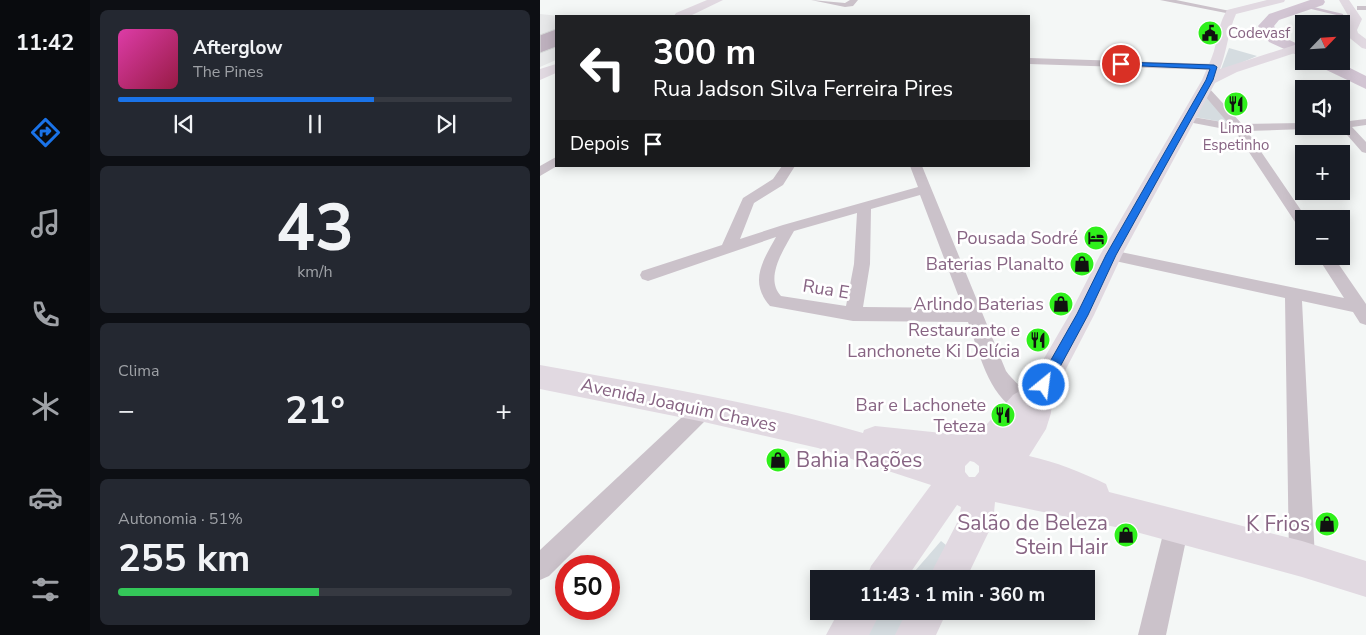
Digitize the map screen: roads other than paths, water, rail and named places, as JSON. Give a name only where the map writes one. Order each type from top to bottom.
[{"type":"main road","points":[[682,15],[718,0]]},
{"type":"main road","points":[[892,570],[976,471],[1021,444],[1036,412],[1031,400],[1082,315],[1111,255],[1209,79],[1231,46],[1225,25],[1231,12],[1280,0]]},
{"type":"main road","points":[[1344,0],[1360,11],[1350,32]]},
{"type":"main road","points":[[1350,41],[1366,45]]},
{"type":"main road","points":[[1350,42],[1366,50]]},
{"type":"main road","points":[[1231,46],[1256,55],[1274,55]]},
{"type":"main road","points":[[1209,79],[1232,69],[1295,48]]},
{"type":"main road","points":[[540,75],[555,68]]},
{"type":"main road","name":"Avenida Joaquim Chaves","points":[[540,377],[704,408],[976,471],[1302,559],[1366,579]]},
{"type":"main road","points":[[951,570],[976,523],[978,506],[976,471]]},
{"type":"main road","points":[[846,635],[856,620]]},
{"type":"main road","points":[[916,635],[924,620]]},
{"type":"street","points":[[815,0],[852,2]]},
{"type":"street","points":[[1164,0],[1231,12]]},
{"type":"street","points":[[1214,0],[1231,12]]},
{"type":"street","points":[[1030,61],[1209,79],[1295,212]]},
{"type":"street","points":[[1187,119],[1239,128],[1295,126]]},
{"type":"street","points":[[1350,124],[1366,122]]},
{"type":"street","points":[[1350,132],[1366,149]]},
{"type":"street","points":[[540,172],[555,162]]},
{"type":"street","points":[[730,247],[737,224],[748,201],[778,182],[788,167]]},
{"type":"street","points":[[916,167],[998,375],[1008,390],[1031,400]]},
{"type":"street","points":[[648,275],[788,228],[926,189]]},
{"type":"street","points":[[853,314],[862,264],[864,206]]},
{"type":"street","name":"Rua E","points":[[788,228],[780,241],[766,276],[768,296],[776,302],[853,314],[973,315]]},
{"type":"street","points":[[1111,255],[1294,294],[1362,312]]},
{"type":"street","points":[[1331,265],[1362,312]]},
{"type":"street","points":[[1294,294],[1302,559]]},
{"type":"street","points":[[540,567],[704,408]]},
{"type":"street","points":[[1152,635],[1177,526]]},
{"type":"waterway","points":[[1295,49],[1275,39],[1266,26],[1274,17],[1318,2],[1317,0]]},
{"type":"waterway","points":[[1304,6],[1342,15]]},
{"type":"waterway","points":[[1340,70],[1366,83]]},
{"type":"place","name":"Codevasf","points":[[1210,33]]},
{"type":"place","name":"Lima Espetinho","points":[[1236,104]]},
{"type":"place","name":"Pousada Sodré","points":[[1096,238]]},
{"type":"place","name":"Baterias Planalto","points":[[1082,264]]},
{"type":"place","name":"Arlindo Baterias","points":[[1061,304]]},
{"type":"place","name":"Restaurante e Lanchonete Ki Delícia","points":[[1038,340]]},
{"type":"place","name":"Bar e Lachonete Teteza","points":[[1003,415]]},
{"type":"place","name":"Bahia Rações","points":[[778,460]]},
{"type":"place","name":"K Frios","points":[[1327,524]]},
{"type":"place","name":"Salão de Beleza Stein Hair","points":[[1126,535]]}]
